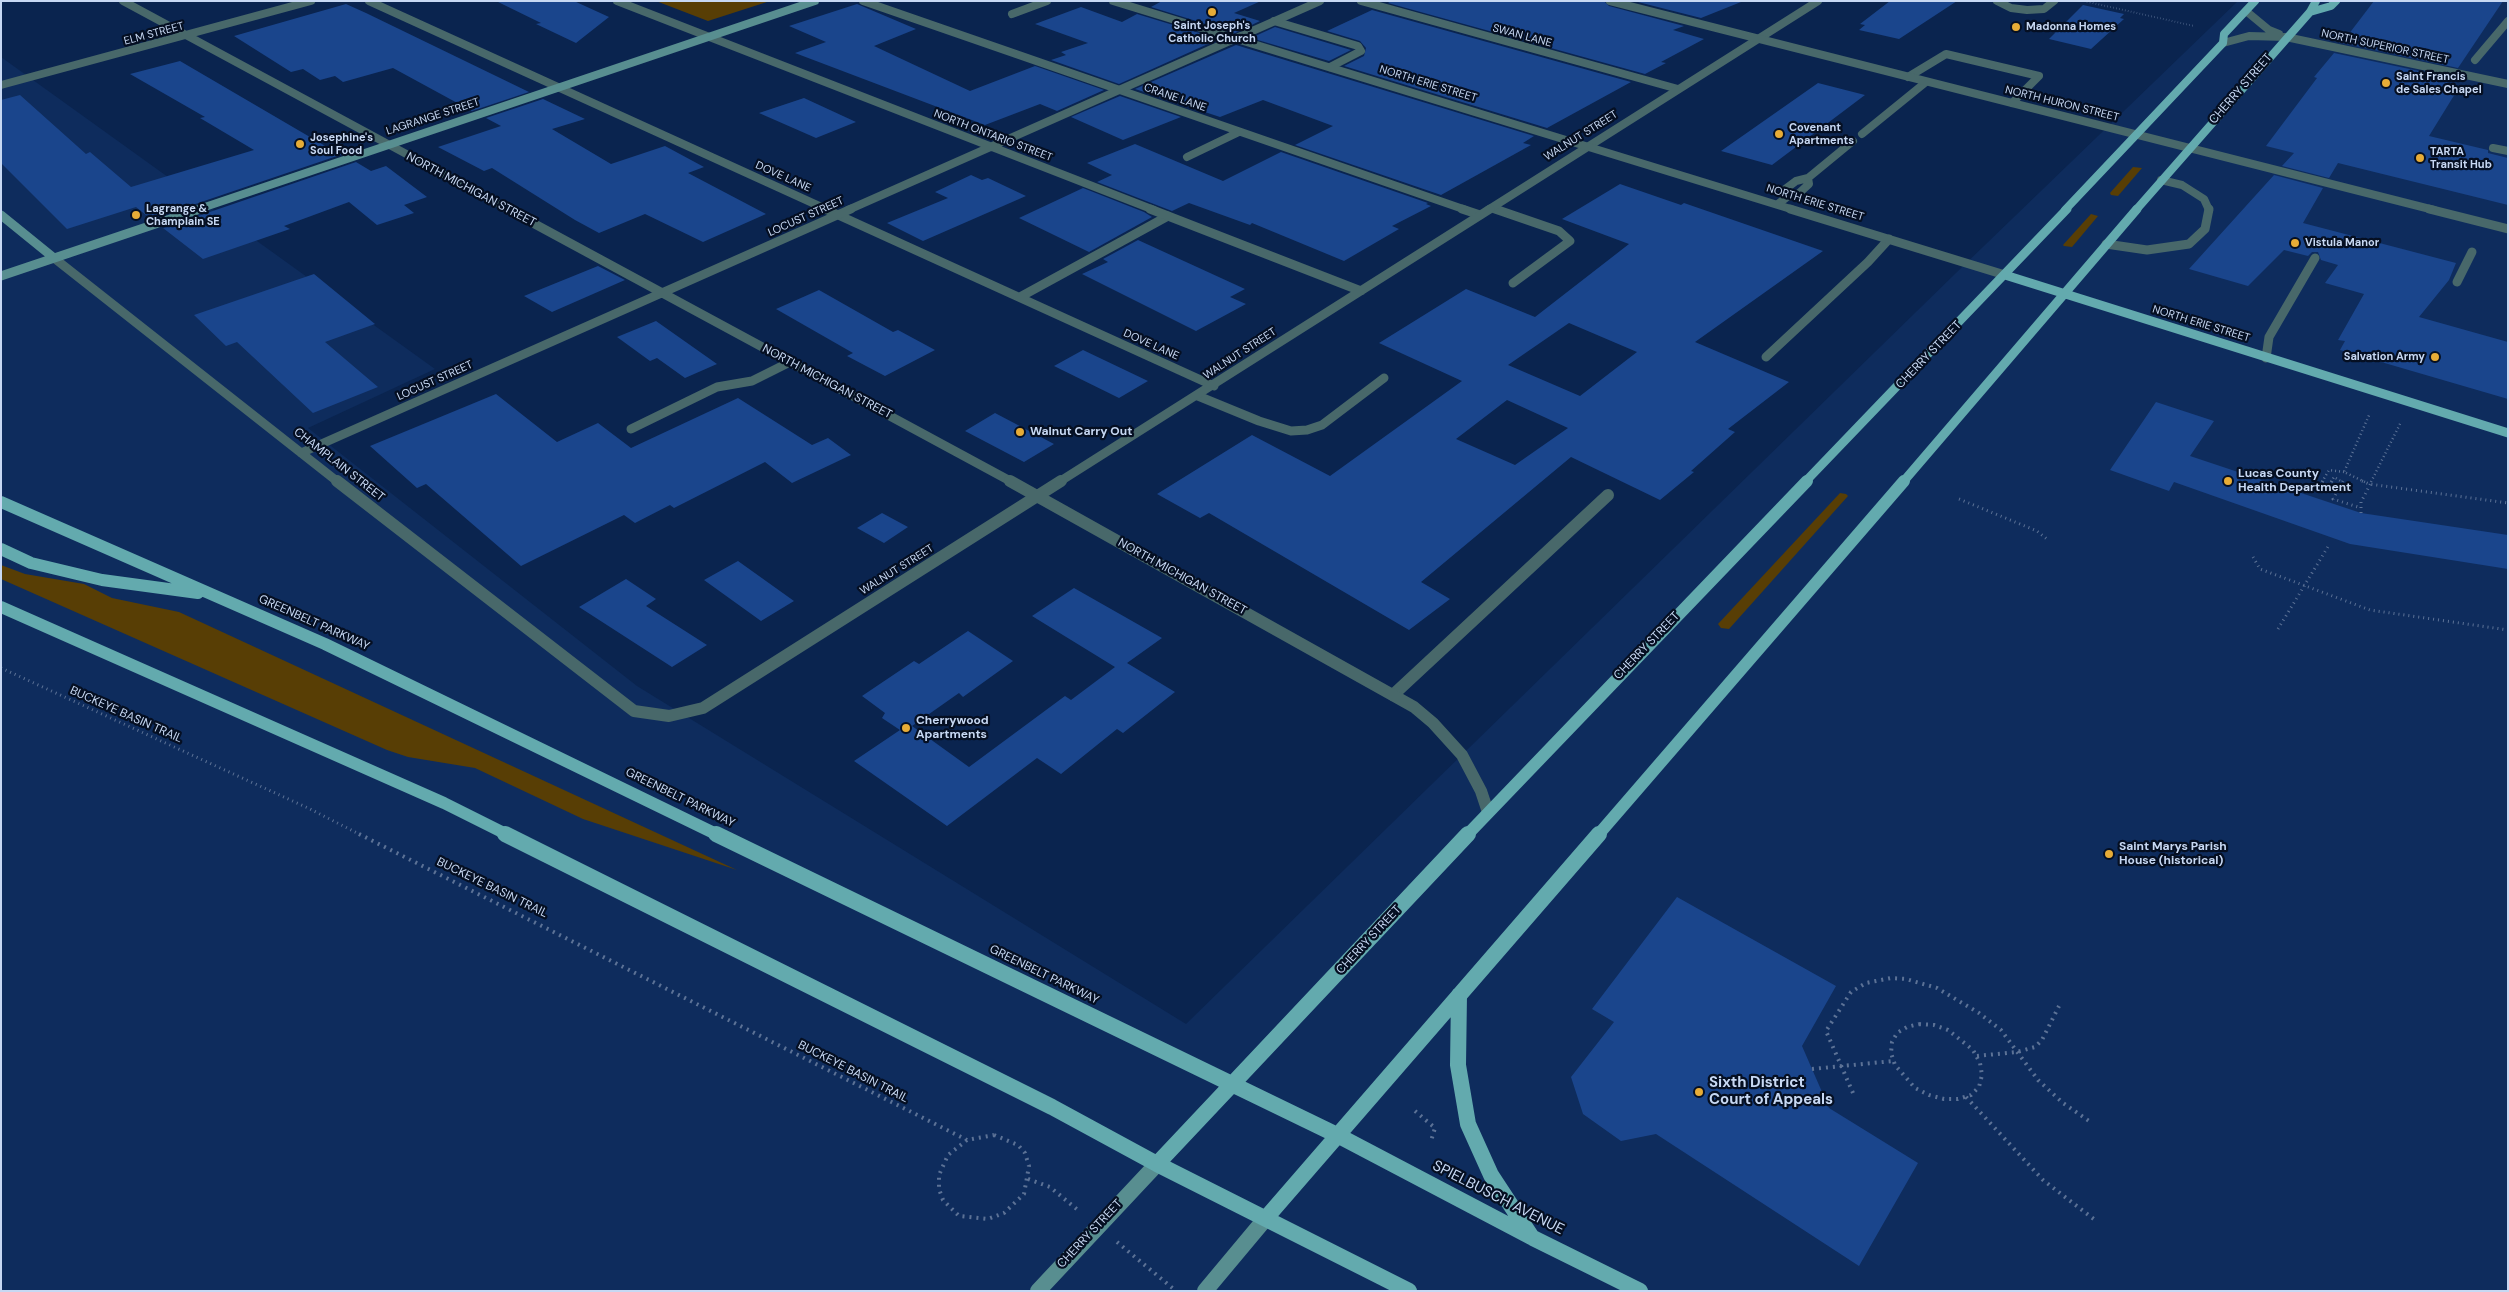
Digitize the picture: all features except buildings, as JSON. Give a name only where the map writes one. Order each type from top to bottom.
[{"type":"main road","name":"LAGRANGE STREET","points":[[1,276],[386,144],[815,1]]},
{"type":"main road","name":"CHERRY STREET","points":[[1038,1291],[1488,812],[2005,275],[2223,43],[2224,34],[2255,1]]},
{"type":"main road","name":"CHERRY STREET","points":[[1205,1291],[2161,180],[2310,12],[2316,1]]},
{"type":"main road","points":[[2310,12],[2331,6],[2336,1]]},
{"type":"main road","name":"CHAMPLAIN STREET","points":[[1,215],[54,258]]},
{"type":"main road","name":"NORTH ERIE STREET","points":[[2005,275],[2508,433]]},
{"type":"main road","name":"GREENBELT PARKWAY","points":[[1,502],[325,644],[1339,1136]]},
{"type":"main road","points":[[1,549],[31,563],[88,575],[102,580],[212,595]]},
{"type":"main road","points":[[1,608],[444,803],[1052,1107],[1157,1164],[1409,1291]]},
{"type":"main road","points":[[1459,995],[1458,1065],[1468,1124],[1491,1175],[1533,1238]]},
{"type":"main road","name":"SPIELBUSCH AVENUE","points":[[1339,1136],[1533,1238],[1640,1291]]},
{"type":"street","name":"NORTH MICHIGAN STREET","points":[[123,1],[1038,496],[1414,707],[1433,723],[1462,755],[1482,791],[1488,812]]},
{"type":"street","name":"ELM STREET","points":[[1,85],[311,1]]},
{"type":"street","name":"DOVE LANE","points":[[369,1],[1214,386]]},
{"type":"street","name":"NORTH ONTARIO STREET","points":[[618,1],[1360,291]]},
{"type":"street","name":"CRANE LANE","points":[[863,1],[1480,215]]},
{"type":"street","points":[[1012,14],[1046,1]]},
{"type":"street","name":"NORTH ERIE STREET","points":[[1113,1],[2005,275]]},
{"type":"street","name":"LOCUST STREET","points":[[300,453],[1121,91],[1320,1]]},
{"type":"street","name":"SWAN LANE","points":[[1361,1],[1678,89]]},
{"type":"street","name":"WALNUT STREET","points":[[669,716],[703,708],[1214,386],[1360,291],[1818,1]]},
{"type":"street","points":[[1997,1],[2011,8],[2027,10],[2044,9],[2054,1]]},
{"type":"street","name":"NORTH HURON STREET","points":[[1613,2],[2508,229]]},
{"type":"street","name":"NORTH SUPERIOR STREET","points":[[2246,11],[2269,30],[2286,37]]},
{"type":"street","points":[[1274,21],[1358,46],[1361,51],[1330,67]]},
{"type":"street","points":[[2475,60],[2505,22],[2508,21]]},
{"type":"street","name":"NORTH SUPERIOR STREET","points":[[2223,43],[2250,36],[2286,37],[2508,84]]},
{"type":"street","points":[[1908,77],[1946,54],[2039,76],[2012,103]]},
{"type":"street","points":[[1862,134],[1926,82]]},
{"type":"street","points":[[1187,157],[1239,132]]},
{"type":"street","points":[[1778,204],[1787,197],[1797,195],[1809,184],[1808,178],[1853,141]]},
{"type":"street","points":[[2493,148],[2508,151]]},
{"type":"street","points":[[2106,244],[2147,250],[2180,247],[2189,244],[2205,229],[2209,208],[2204,199],[2182,185],[2161,180]]},
{"type":"street","points":[[1492,208],[1559,230],[1570,241],[1513,283]]},
{"type":"street","points":[[1020,297],[1168,216]]},
{"type":"street","points":[[1766,357],[1868,262],[1889,239]]},
{"type":"street","points":[[2457,282],[2472,252]]},
{"type":"street","name":"CHAMPLAIN STREET","points":[[54,258],[300,453],[634,711],[669,716]]},
{"type":"street","points":[[2266,358],[2269,337],[2315,258]]},
{"type":"street","points":[[631,428],[718,387],[752,381],[790,362]]},
{"type":"street","points":[[1198,396],[1283,429],[1291,431],[1308,430],[1322,425],[1384,378]]},
{"type":"street","points":[[1393,695],[1608,495]]},
{"type":"path","points":[[2084,1],[2194,26]]},
{"type":"path","points":[[2344,472],[2373,404]]},
{"type":"path","points":[[2361,513],[2361,502],[2369,484],[2405,415]]},
{"type":"path","points":[[2361,508],[2333,499],[2343,481],[2339,478],[2334,477],[2327,490],[2319,487],[2329,470],[2344,472],[2369,484],[2508,502]]},
{"type":"path","points":[[1959,500],[2037,531],[2048,540]]},
{"type":"path","points":[[2278,629],[2329,546]]},
{"type":"path","points":[[2253,557],[2260,569],[2370,610],[2508,630]]},
{"type":"path","name":"BUCKEYE BASIN TRAIL","points":[[1,668],[316,812],[967,1140]]},
{"type":"path","points":[[1853,1093],[1826,1031],[1851,992],[1866,983],[1891,978],[1906,979],[1937,988],[1979,1013],[2000,1030],[2038,1080],[2063,1103],[2092,1123]]},
{"type":"path","points":[[1977,1056],[2017,1052],[2035,1046],[2042,1040],[2059,1006]]},
{"type":"path","points":[[1919,1024],[1934,1025],[1948,1030],[1962,1039],[1977,1056],[1982,1076],[1979,1087],[1966,1097],[1944,1099],[1929,1095],[1915,1088],[1903,1077],[1893,1061],[1892,1042],[1897,1033],[1907,1026],[1919,1024]]},
{"type":"path","points":[[1812,1069],[1893,1061]]},
{"type":"path","points":[[1966,1097],[2043,1180],[2096,1220]]},
{"type":"path","points":[[1415,1111],[1436,1128],[1431,1141]]},
{"type":"path","points":[[994,1135],[1018,1145],[1025,1153],[1029,1166],[1027,1187],[1012,1207],[1004,1213],[988,1219],[974,1219],[960,1216],[943,1200],[939,1189],[939,1175],[948,1156],[967,1140],[994,1135]]},
{"type":"shaded area","points":[[656,1],[770,1],[708,21]]},
{"type":"shaded area","points":[[2238,1],[2508,1],[2508,1291],[1,1291],[1,57],[435,369],[308,428],[637,686],[1186,1024],[1957,272]]},
{"type":"shaded area","points":[[2133,167],[2142,168],[2118,196],[2111,195],[2110,193]]},
{"type":"shaded area","points":[[2091,214],[2098,216],[2072,247],[2064,246],[2063,245]]},
{"type":"shaded area","points":[[1840,493],[1848,496],[1729,629],[1721,628],[1718,624]]},
{"type":"shaded area","points":[[1,565],[25,574],[84,584],[112,598],[179,612],[737,870],[583,819],[475,768],[408,757],[387,750],[1,579]]},
{"type":"place","name":"Saint Joseph's Catholic Church","points":[[1212,12]]},
{"type":"place","name":"Madonna Homes","points":[[2016,27]]},
{"type":"place","name":"Saint Francis de Sales Chapel","points":[[2386,83]]},
{"type":"place","name":"Covenant Apartments","points":[[1779,134]]},
{"type":"place","name":"Josephine's Soul Food","points":[[300,144]]},
{"type":"place","name":"TARTA Transit Hub","points":[[2420,158]]},
{"type":"place","name":"Lagrange & Champlain SE","points":[[136,215]]},
{"type":"place","name":"Vistula Manor","points":[[2295,243]]},
{"type":"place","name":"Salvation Army","points":[[2435,357]]},
{"type":"place","name":"Walnut Carry Out","points":[[1020,432]]},
{"type":"place","name":"Lucas County Health Department","points":[[2228,481]]},
{"type":"place","name":"Cherrywood Apartments","points":[[906,728]]},
{"type":"place","name":"Saint Marys Parish House (historical)","points":[[2109,854]]},
{"type":"place","name":"Sixth District Court of Appeals","points":[[1699,1092]]}]
